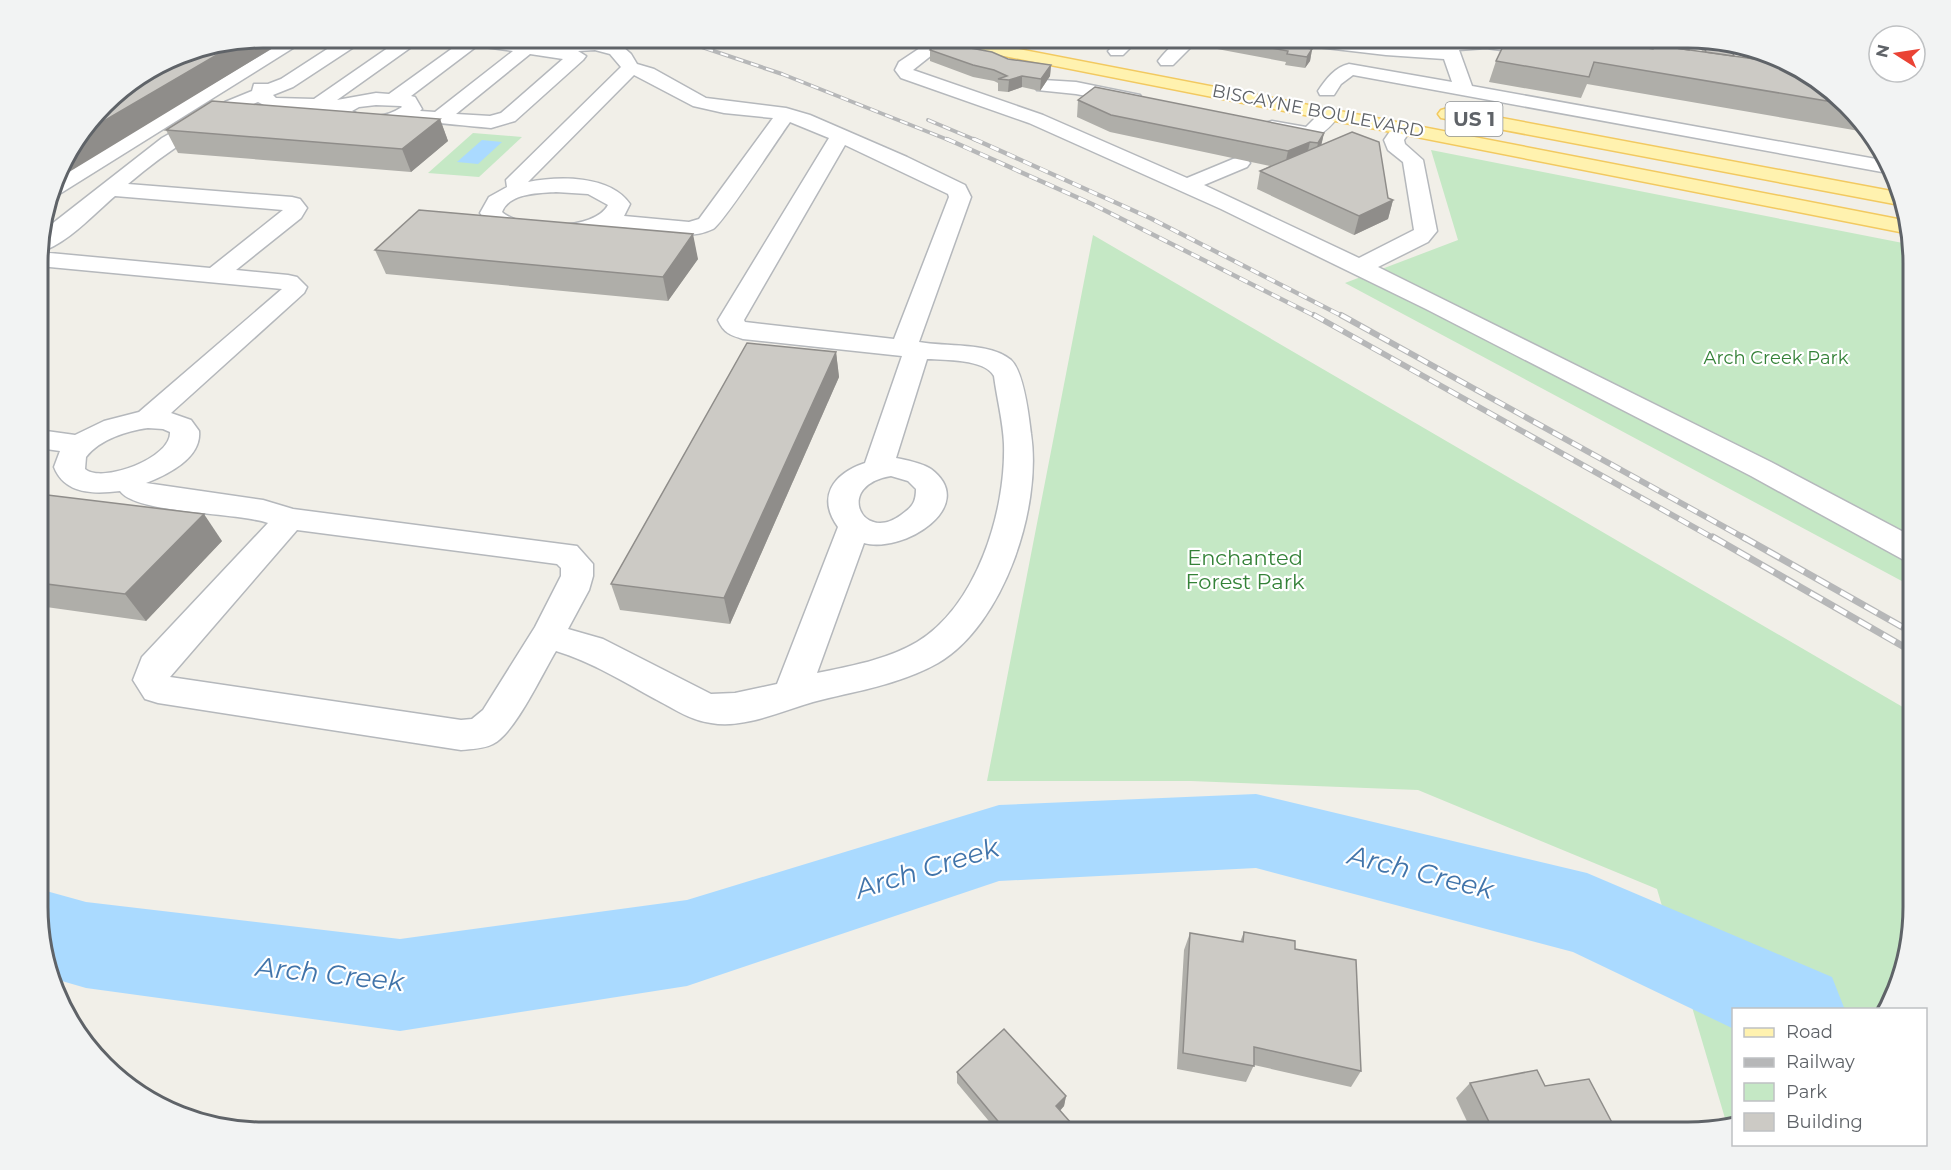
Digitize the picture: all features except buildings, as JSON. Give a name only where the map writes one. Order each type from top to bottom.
[{"type":"main road","name":"BISCAYNE BOULEVARD","points":[[992,48],[1900,226]]},
{"type":"main road","name":"BISCAYNE BOULEVARD","points":[[1101,48],[1117,51],[1138,50],[1167,61],[1190,65]]},
{"type":"main road","name":"BISCAYNE BOULEVARD","points":[[1304,87],[1348,95]]},
{"type":"main road","points":[[1322,112],[1327,91]]},
{"type":"main road","name":"BISCAYNE BOULEVARD","points":[[1425,110],[1893,198]]},
{"type":"street","points":[[64,181],[284,48]]},
{"type":"street","points":[[318,48],[264,81],[261,93],[266,101],[345,106],[365,100],[395,99],[408,101],[412,105],[412,110],[405,116]]},
{"type":"street","points":[[50,238],[169,142],[232,106],[287,83],[334,48]]},
{"type":"street","points":[[319,104],[400,48]]},
{"type":"street","points":[[395,99],[464,48]]},
{"type":"street","points":[[530,48],[577,56],[648,73],[700,102],[786,114],[841,135],[949,184],[957,190],[960,197],[910,348],[878,467]]},
{"type":"street","points":[[438,119],[538,49],[554,48]]},
{"type":"street","points":[[610,48],[628,60],[630,68]]},
{"type":"street","points":[[928,48],[905,66],[904,70],[907,74],[1036,119],[1187,185],[1359,267],[1761,469],[1903,546]]},
{"type":"street","points":[[1167,61],[1182,48]]},
{"type":"street","points":[[1312,48],[1352,53],[1355,57],[1349,69],[1335,80],[1327,91]]},
{"type":"street","points":[[1369,48],[1452,54]]},
{"type":"street","points":[[1451,48],[1464,90]]},
{"type":"street","points":[[1518,48],[1570,53]]},
{"type":"street","points":[[345,106],[341,109],[342,113],[355,119],[378,121],[405,116],[501,121],[577,56]]},
{"type":"street","points":[[518,190],[517,180],[630,68]]},
{"type":"street","points":[[1036,119],[1050,111],[1076,88],[1080,79],[1093,68]]},
{"type":"street","points":[[1349,69],[1595,116],[1875,157]]},
{"type":"street","points":[[1107,94],[1128,75]]},
{"type":"street","points":[[1044,86],[1076,88],[1152,103]]},
{"type":"street","points":[[987,102],[1020,92]]},
{"type":"street","points":[[1254,123],[1311,132],[1320,129],[1322,112]]},
{"type":"street","points":[[606,221],[690,229],[707,224],[786,114]]},
{"type":"street","points":[[1588,140],[1595,116]]},
{"type":"street","points":[[1359,267],[1420,237],[1426,231],[1413,160],[1395,146],[1394,140],[1402,128]]},
{"type":"street","points":[[546,636],[591,648],[694,703],[711,709],[733,708],[883,672],[907,662],[932,648],[958,628],[976,601],[999,554],[1015,486],[1018,445],[1007,376],[1002,366],[985,357],[743,331],[734,327],[731,320],[841,135]]},
{"type":"street","points":[[1187,185],[1240,164]]},
{"type":"street","points":[[549,186],[596,189],[614,197],[619,204],[615,215],[591,226],[558,232],[514,228],[496,220],[491,213],[496,202],[518,190],[549,186]]},
{"type":"street","points":[[108,189],[292,204],[296,208],[293,213],[215,275]]},
{"type":"street","points":[[48,260],[288,282],[295,286],[292,293],[148,419]]},
{"type":"street","points":[[148,419],[174,422],[182,427],[185,435],[183,444],[162,464],[127,479],[100,483],[79,480],[71,473],[69,465],[73,455],[82,445],[112,428],[148,419]]},
{"type":"street","points":[[48,440],[82,445]]},
{"type":"street","points":[[878,467],[898,467],[917,473],[928,483],[933,494],[931,506],[922,518],[893,532],[879,533],[854,526],[847,518],[842,505],[844,493],[852,481],[878,467]]},
{"type":"street","points":[[127,479],[135,490],[148,495],[263,510],[290,519],[566,554],[577,564],[577,576],[546,636],[495,722],[481,733],[461,735],[158,689],[151,680],[155,667],[290,519]]},
{"type":"street","points":[[791,694],[854,526]]},
{"type":"green space","points":[[473,133],[522,137],[479,177],[428,173]]},
{"type":"green space","name":"Arch Creek Park","points":[[1431,150],[1902,243],[1903,582],[1345,283],[1458,240]]},
{"type":"green space","name":"Enchanted Forest Park","points":[[1093,235],[1903,707],[1903,921],[1899,949],[1892,976],[1878,1008],[1732,1008],[1732,1118],[1725,1119],[1657,889],[1418,790],[1191,781],[987,781]]},
{"type":"water","points":[[482,140],[502,142],[478,164],[457,162]]},
{"type":"waterway","name":"Arch Creek","points":[[50,934],[86,945],[400,985],[687,943],[999,843],[1256,831],[1587,914],[1794,1008]]},
{"type":"railway","points":[[705,48],[782,74],[951,141]]},
{"type":"railway","points":[[928,120],[978,141]]},
{"type":"railway","points":[[947,139],[1092,204],[1317,317]]},
{"type":"railway","points":[[974,139],[1150,218],[1344,317]]},
{"type":"railway","points":[[1314,315],[1715,539]]},
{"type":"railway","points":[[1341,315],[1746,539]]},
{"type":"railway","points":[[1713,537],[1903,646]]},
{"type":"railway","points":[[1743,537],[1903,627]]}]
